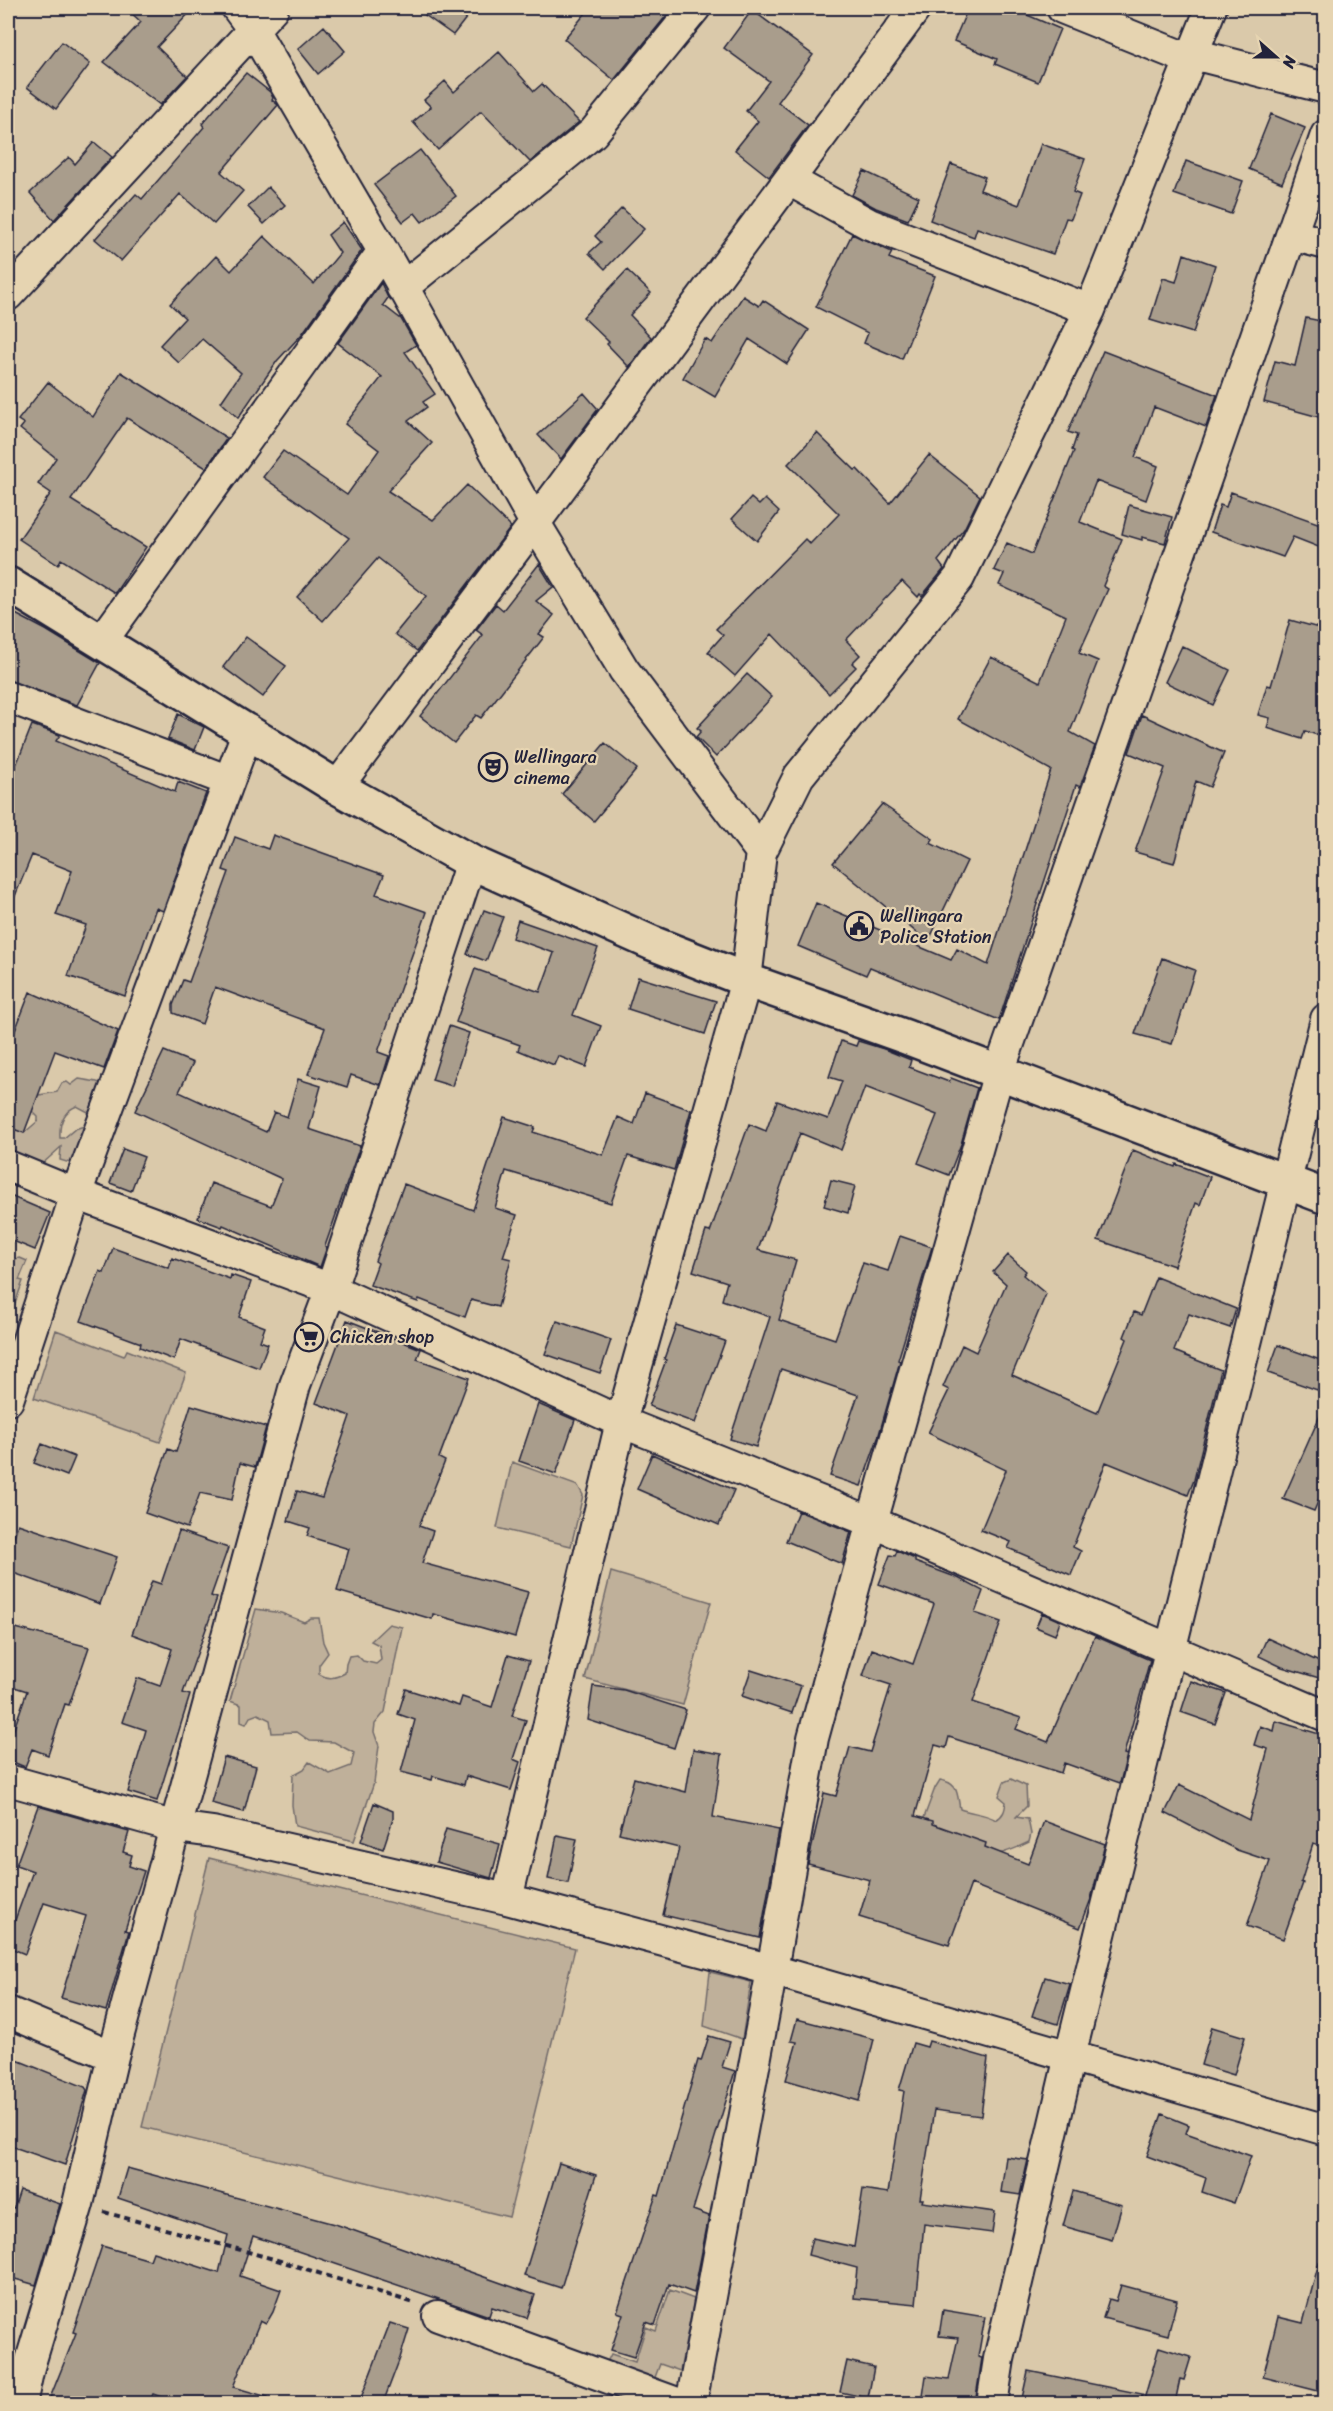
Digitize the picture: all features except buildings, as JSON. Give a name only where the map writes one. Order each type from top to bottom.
[{"type":"street","points":[[8,295],[245,19],[273,8]]},
{"type":"street","points":[[402,288],[593,133],[695,8]]},
{"type":"street","points":[[337,787],[536,523],[916,8]]},
{"type":"street","points":[[1062,8],[1192,57],[1326,88]]},
{"type":"street","points":[[507,1899],[621,1422],[746,980],[761,852],[799,776],[959,578],[1090,310],[1211,8]]},
{"type":"street","points":[[245,19],[383,250],[402,288],[536,523],[624,670],[761,852]]},
{"type":"street","points":[[691,2403],[813,1738],[872,1522],[999,1072],[1326,135]]},
{"type":"street","points":[[789,180],[869,224],[1090,310]]},
{"type":"street","points":[[1292,235],[1326,244]]},
{"type":"street","points":[[102,641],[383,250]]},
{"type":"street","points":[[8,584],[337,787],[471,862],[652,943],[746,980],[999,1072],[1326,1197]]},
{"type":"street","points":[[8,697],[229,781]]},
{"type":"street","points":[[8,1400],[76,1194],[248,730]]},
{"type":"street","points":[[21,2403],[29,2367],[78,2204],[113,2056],[295,1385],[331,1289],[471,862]]},
{"type":"street","points":[[992,2403],[999,2359],[1070,2056],[1326,1019]]},
{"type":"street","points":[[8,1166],[76,1194],[331,1289],[621,1422],[872,1522],[1326,1716]]},
{"type":"street","points":[[8,1780],[176,1827],[213,1832],[507,1899],[772,1970],[1326,2130]]},
{"type":"street","points":[[8,2012],[113,2056]]},
{"type":"street","points":[[438,2316],[680,2403]]},
{"type":"path","points":[[78,2204],[277,2260],[410,2301],[438,2316]]},
{"type":"shaded area","points":[[79,1079],[111,1087],[90,1113],[77,1106],[63,1118],[60,1138],[84,1126],[93,1131],[75,1162],[60,1160],[61,1147],[40,1166],[31,1163],[26,1156],[21,1157],[8,1174],[8,1122],[17,1126],[24,1133],[38,1121],[38,1117],[31,1110],[31,1101],[39,1095],[57,1092],[62,1083],[67,1082],[71,1085]]},
{"type":"shaded area","points":[[20,1258],[27,1261],[19,1280],[23,1281],[8,1323],[8,1260]]},
{"type":"shaded area","points":[[56,1330],[124,1356],[127,1350],[186,1373],[160,1442],[34,1398]]},
{"type":"shaded area","points":[[512,1462],[578,1486],[583,1495],[571,1546],[497,1528]]},
{"type":"shaded area","points":[[611,1572],[711,1602],[683,1705],[585,1679]]},
{"type":"shaded area","points":[[256,1609],[281,1613],[304,1622],[311,1618],[319,1618],[323,1642],[328,1653],[319,1665],[319,1674],[329,1678],[345,1673],[349,1656],[357,1655],[363,1661],[376,1664],[381,1660],[379,1645],[371,1641],[389,1624],[402,1627],[385,1712],[375,1724],[374,1732],[379,1746],[374,1783],[354,1841],[295,1826],[292,1805],[293,1775],[304,1769],[309,1762],[330,1774],[351,1766],[354,1753],[334,1742],[310,1741],[297,1732],[272,1733],[270,1720],[258,1714],[250,1717],[246,1724],[241,1722],[241,1705],[230,1701]]},
{"type":"shaded area","points":[[1011,1779],[1026,1786],[1027,1806],[1016,1817],[1028,1819],[1031,1834],[1029,1842],[998,1854],[922,1823],[940,1780],[954,1787],[960,1809],[996,1820],[1005,1807],[1006,1802],[999,1796],[1004,1782]]},
{"type":"shaded area","points":[[209,1858],[575,1948],[509,2217],[142,2127]]},
{"type":"shaded area","points":[[710,1972],[751,1982],[742,2039],[704,2026]]},
{"type":"shaded area","points":[[670,2290],[694,2299],[680,2371],[660,2364],[654,2380],[607,2362],[611,2354],[635,2362],[646,2327],[656,2331]]},
{"type":"place","name":"Wellingara cinema","points":[[493,767]]},
{"type":"place","name":"Wellingara Police Station","points":[[859,926]]},
{"type":"place","name":"Chicken shop","points":[[309,1337]]}]
